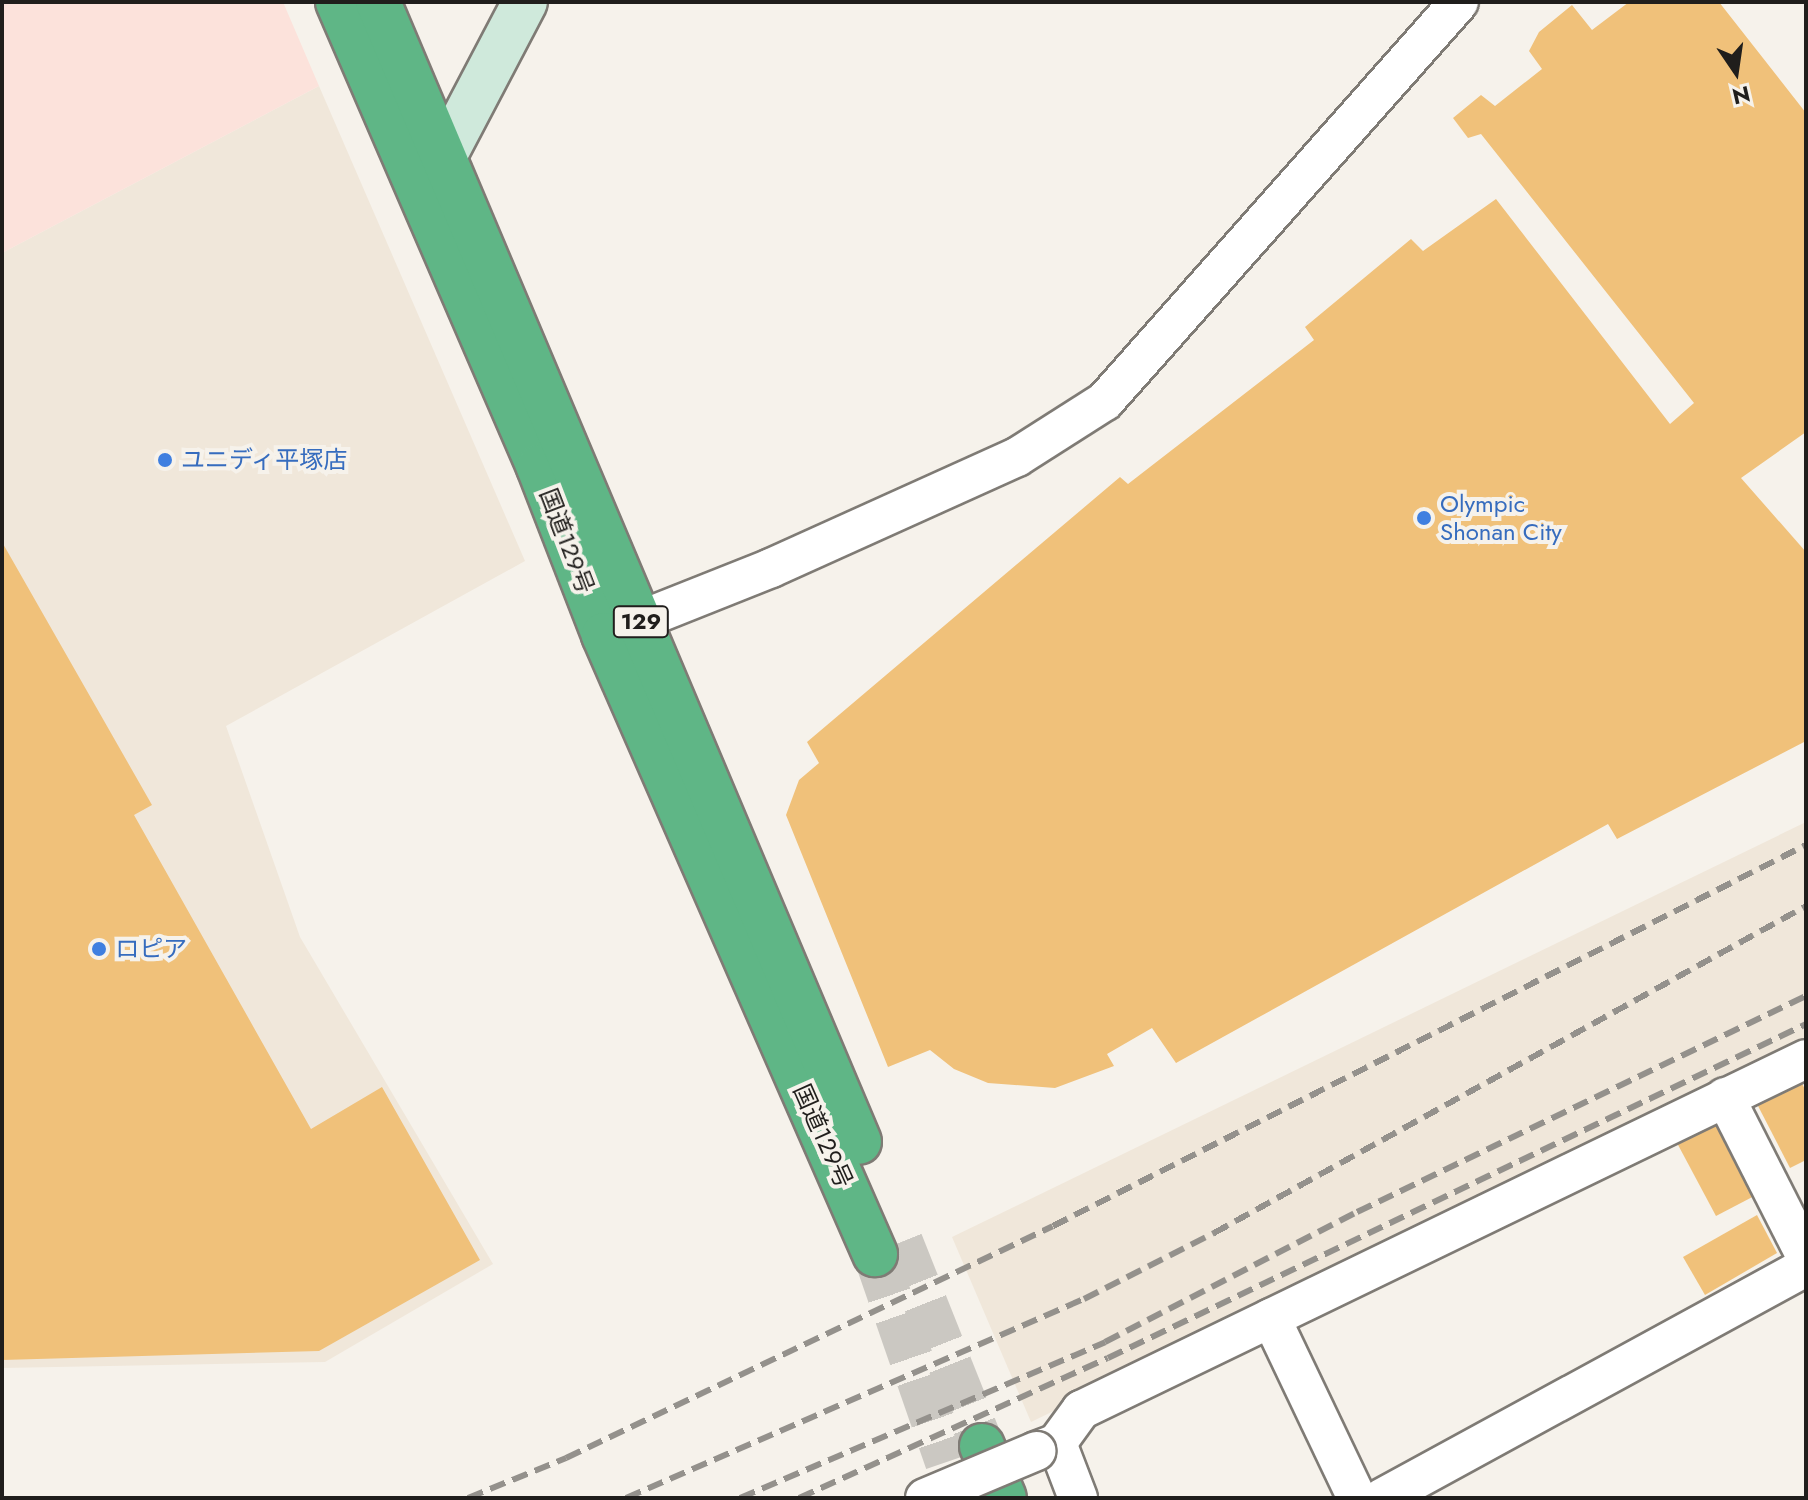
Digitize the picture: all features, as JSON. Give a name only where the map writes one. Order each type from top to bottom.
[{"type":"highway","name":"国道129号","points":[[338,2],[423,196],[622,627],[888,1248]]},
{"type":"highway","name":"国道129号","points":[[378,2],[444,154],[622,627]]},
{"type":"highway","points":[[954,1476],[1004,1498]]},
{"type":"street","points":[[423,196],[525,2]]},
{"type":"street","points":[[622,627],[771,568],[1017,457],[1105,401],[1459,2]]},
{"type":"street","points":[[954,1476],[1046,1447],[1081,1410],[1806,1059]]},
{"type":"street","points":[[1725,1097],[1806,1257]]},
{"type":"street","points":[[1382,1498],[1806,1267]]},
{"type":"street","points":[[1271,1318],[1357,1498]]},
{"type":"street","points":[[1046,1447],[1078,1498]]},
{"type":"shaded area","points":[[2,2],[283,2],[319,86],[2,253]]},
{"type":"shaded area","name":"ユニディ平塚店","points":[[319,86],[525,561],[226,726],[300,937],[493,1264],[325,1362],[2,1368],[2,253]]},
{"type":"shaded area","points":[[1806,822],[1806,1046],[1031,1422],[952,1237]]},
{"type":"building","name":"Olympic Shonan City","points":[[1629,2],[1719,2],[1806,113],[1806,432],[1741,478],[1806,552],[1806,741],[1617,839],[1608,824],[1176,1063],[1152,1028],[1107,1054],[1114,1066],[1055,1088],[988,1083],[954,1069],[930,1050],[888,1067],[786,815],[799,780],[819,763],[807,742],[1120,477],[1128,484],[1314,340],[1305,327],[1411,239],[1423,251],[1496,199],[1670,424],[1694,403],[1481,134],[1468,138],[1453,118],[1481,95],[1495,106],[1542,69],[1529,51],[1539,32],[1572,5],[1592,30]]},
{"type":"building","points":[[2,542],[152,805],[134,815],[311,1129],[382,1087],[480,1260],[319,1351],[2,1360]]},
{"type":"building","points":[[1800,1080],[1806,1091],[1806,1160],[1790,1168],[1757,1104]]},
{"type":"building","points":[[1722,1120],[1760,1193],[1716,1216],[1677,1143]]},
{"type":"building","points":[[1757,1215],[1777,1253],[1705,1295],[1683,1257]]},
{"type":"tunnel","points":[[901,1242],[982,1446]]},
{"type":"tunnel","points":[[875,1254],[947,1462]]},
{"type":"railway","points":[[468,1498],[566,1458],[1053,1226],[1806,845]]},
{"type":"railway","points":[[626,1498],[1084,1299],[1214,1233],[1806,906]]},
{"type":"railway","points":[[740,1498],[1105,1342],[1357,1212],[1806,996]]},
{"type":"railway","points":[[799,1498],[1108,1358],[1806,1024]]},
{"type":"place","name":"ユニディ平塚店","points":[[165,460]]},
{"type":"place","name":"Olympic Shonan City","points":[[1424,518]]},
{"type":"place","name":"ロピア","points":[[99,949]]}]
